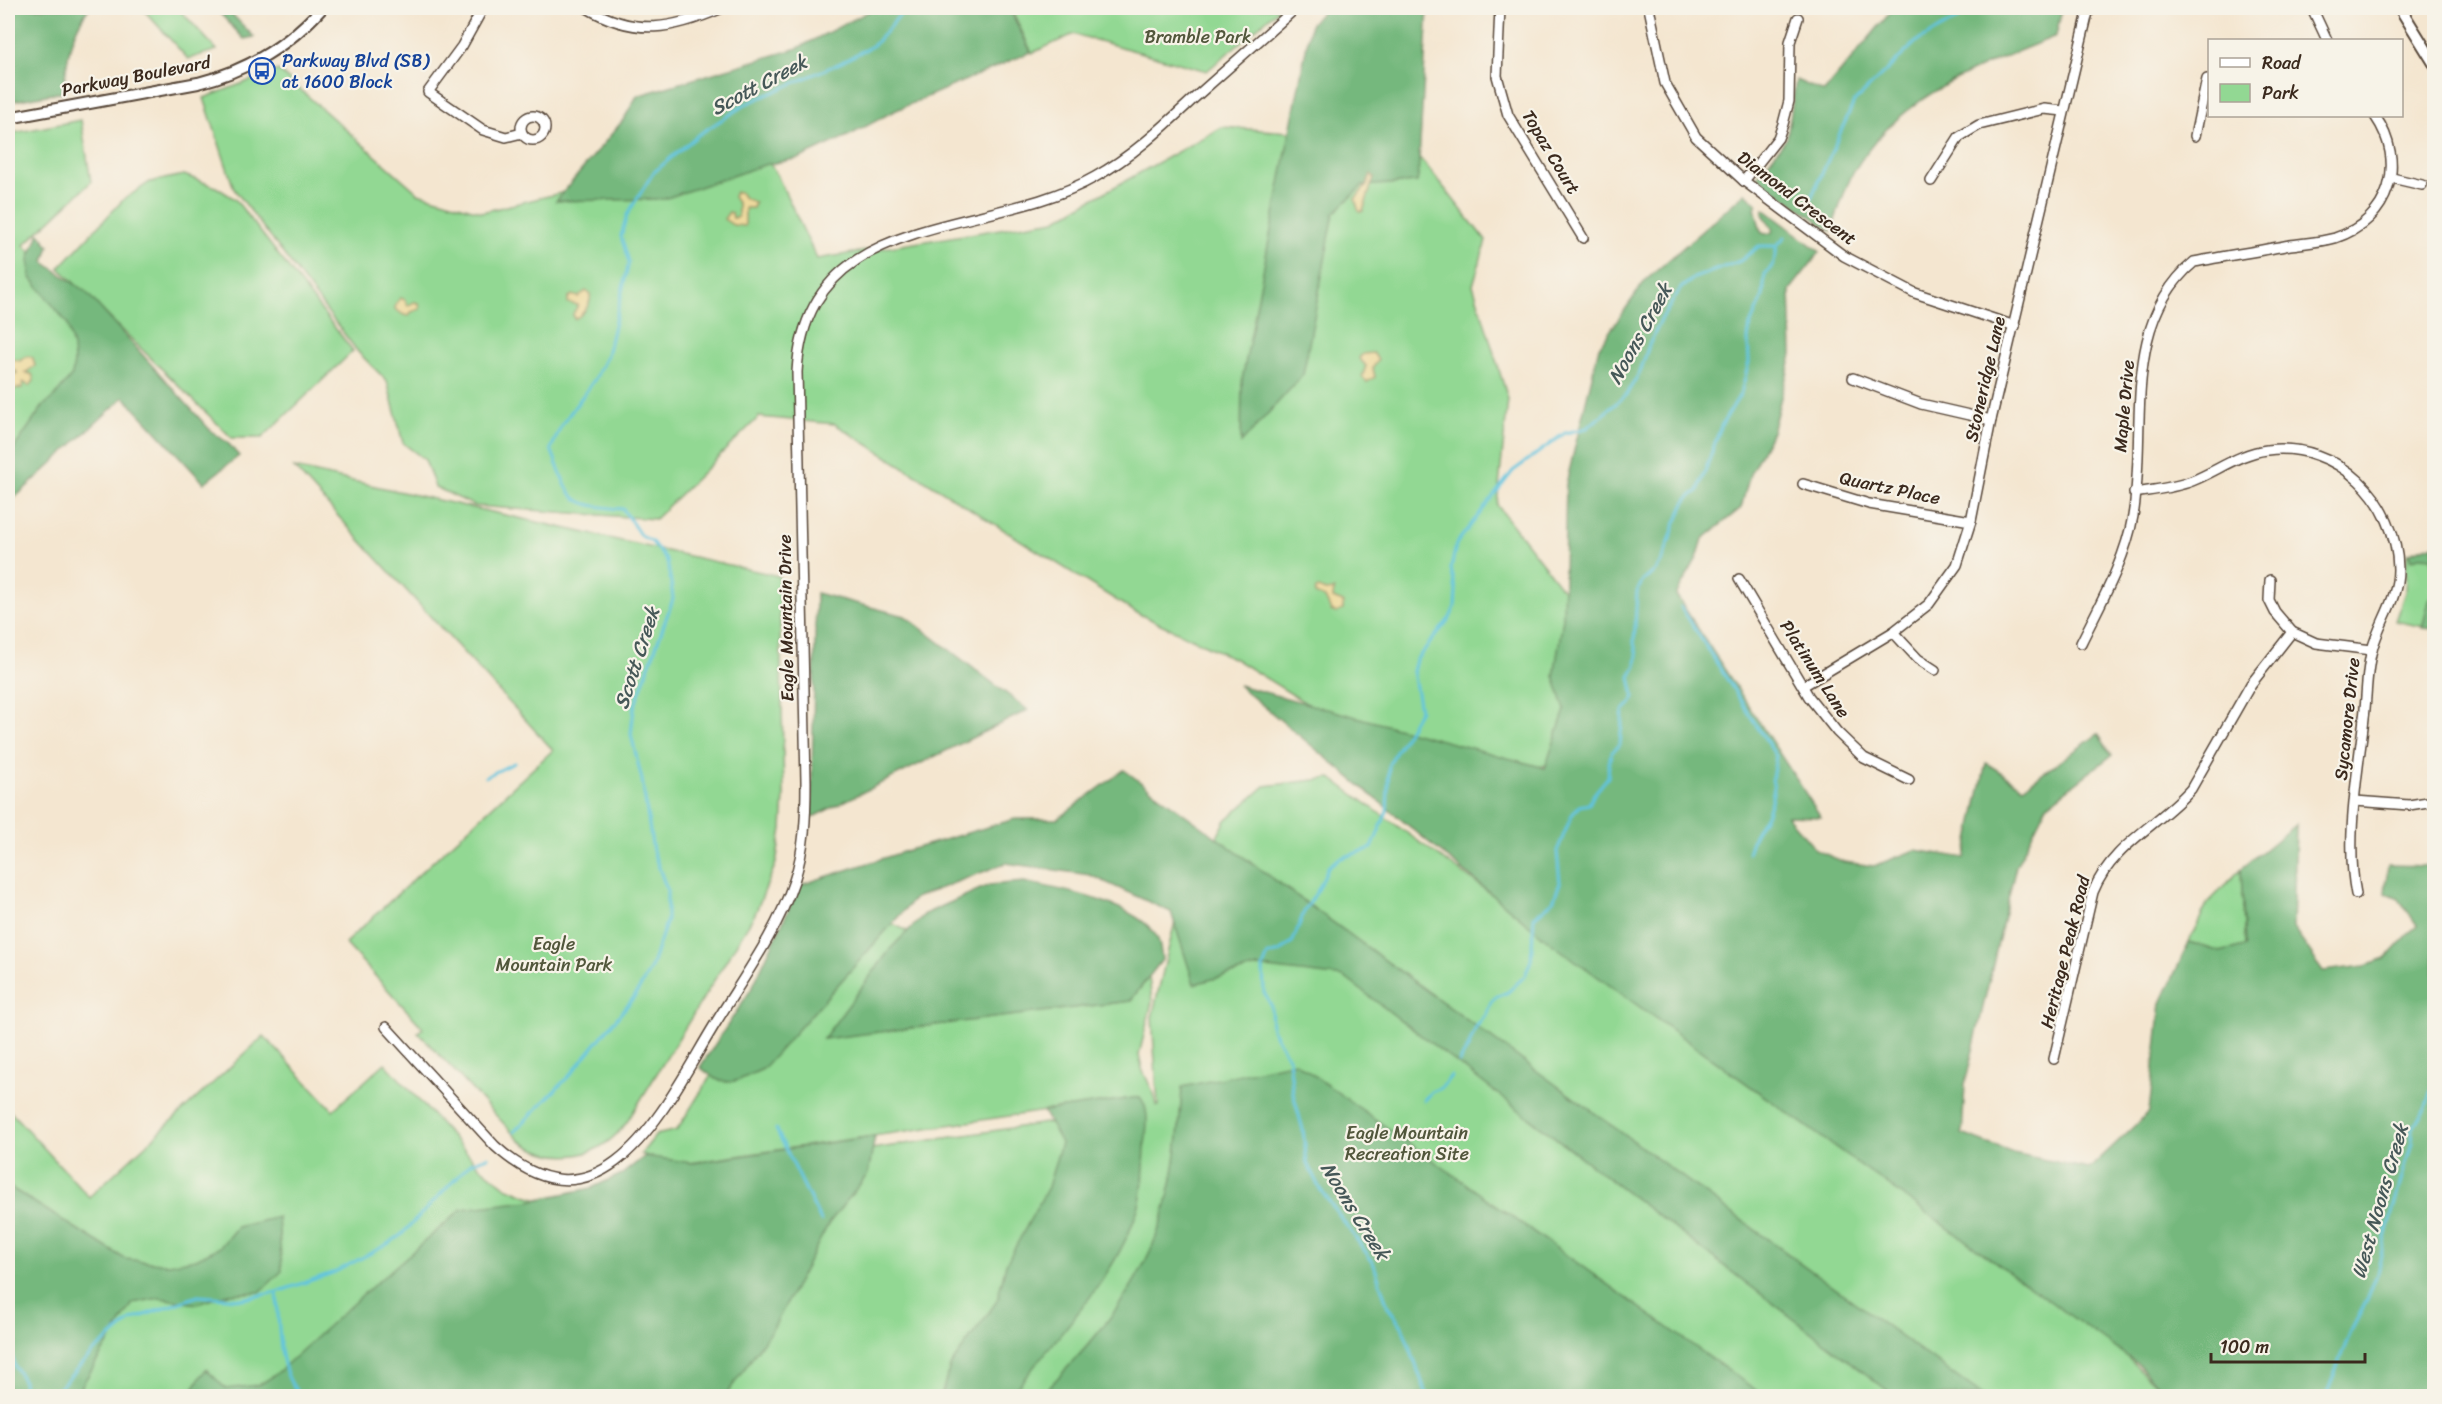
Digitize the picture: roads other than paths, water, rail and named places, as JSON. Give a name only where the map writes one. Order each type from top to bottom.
[{"type":"street","name":"Parkway Boulevard","points":[[8,118],[214,79],[270,53],[300,30],[322,8]]},
{"type":"street","points":[[483,8],[462,46],[428,92],[483,130],[506,137],[522,133]]},
{"type":"street","points":[[587,8],[628,25],[659,27],[676,25],[722,8]]},
{"type":"street","name":"Eagle Mountain Drive","points":[[386,1027],[495,1146],[511,1160],[530,1171],[558,1178],[588,1176],[617,1162],[637,1145],[664,1108],[770,935],[786,903],[801,855],[806,826],[806,782],[797,372],[802,338],[813,308],[827,286],[841,271],[859,257],[879,246],[920,232],[1046,200],[1108,169],[1150,138],[1296,8]]},
{"type":"street","name":"Topaz Court","points":[[1500,8],[1497,76],[1508,115],[1583,238]]},
{"type":"street","name":"Diamond Crescent","points":[[1648,8],[1665,83],[1696,137],[1744,182],[1844,256],[1915,293],[2014,326]]},
{"type":"street","name":"Stoneridge Lane","points":[[1803,686],[1893,632],[1929,604],[1957,565],[1971,521],[1991,420],[2089,8]]},
{"type":"street","points":[[2312,8],[2328,39]]},
{"type":"street","points":[[2400,8],[2434,63]]},
{"type":"street","points":[[1744,182],[1778,138],[1783,124],[1788,101],[1790,42],[1798,18]]},
{"type":"street","points":[[2195,136],[2208,79]]},
{"type":"street","points":[[1931,181],[1959,137],[1979,125],[2044,108],[2064,111]]},
{"type":"street","name":"Maple Drive","points":[[2081,643],[2122,556],[2133,515],[2140,378],[2150,329],[2162,296],[2179,274],[2194,262],[2335,238],[2361,225],[2382,202],[2392,178],[2391,153],[2384,129],[2376,117]]},
{"type":"street","points":[[2392,178],[2422,185]]},
{"type":"street","points":[[1853,378],[1921,404],[1991,420]]},
{"type":"street","name":"Sycamore Drive","points":[[2134,493],[2191,482],[2242,456],[2268,449],[2298,450],[2329,460],[2359,479],[2377,499],[2392,530],[2397,556],[2396,593],[2372,650],[2355,801],[2352,873],[2356,894]]},
{"type":"street","name":"Quartz Place","points":[[1803,484],[1869,504],[1971,521]]},
{"type":"street","name":"Platinum Lane","points":[[1739,579],[1809,697],[1837,732],[1864,758],[1909,780]]},
{"type":"street","points":[[2270,580],[2269,600],[2275,612],[2292,632],[2316,643],[2372,650]]},
{"type":"street","points":[[1893,632],[1918,659],[1935,670]]},
{"type":"street","name":"Heritage Peak Road","points":[[2054,1059],[2098,879],[2122,849],[2191,789],[2259,672],[2292,632]]},
{"type":"street","points":[[2355,801],[2409,805],[2434,801]]},
{"type":"waterway","name":"Scott Creek","points":[[514,1132],[570,1075],[635,996],[651,968],[667,920],[667,890],[653,851],[642,780],[631,734],[634,708],[673,599],[667,561],[652,542],[640,535],[623,509],[591,505],[573,496],[563,479],[551,449],[561,426],[595,379],[607,355],[629,262],[621,236],[627,215],[653,173],[698,135],[746,104],[840,63],[874,45],[906,8]]},
{"type":"waterway","name":"Noons Creek","points":[[1811,198],[1854,102],[1916,42],[1977,8]]},
{"type":"waterway","name":"Noons Creek","points":[[1427,1396],[1402,1326],[1388,1307],[1373,1262],[1320,1189],[1307,1163],[1303,1130],[1293,1093],[1289,1059],[1272,1029],[1271,1005],[1264,993],[1263,967],[1268,955],[1280,952],[1293,941],[1304,912],[1319,888],[1328,867],[1338,859],[1372,848],[1387,811],[1389,764],[1420,710],[1413,671],[1416,660],[1450,618],[1455,607],[1456,590],[1451,569],[1456,544],[1513,471],[1565,433],[1587,428],[1626,395],[1640,372],[1649,345],[1662,318],[1681,288],[1694,278],[1740,261],[1759,246],[1776,246],[1785,237]]},
{"type":"waterway","points":[[1459,1062],[1491,1002],[1508,992],[1525,976],[1531,960],[1534,917],[1553,901],[1560,883],[1557,851],[1572,815],[1579,806],[1589,804],[1608,777],[1612,752],[1620,744],[1623,711],[1632,702],[1634,696],[1630,677],[1636,665],[1637,655],[1634,643],[1637,592],[1642,582],[1656,570],[1663,559],[1687,499],[1698,491],[1721,426],[1741,393],[1749,362],[1750,325],[1763,296],[1765,274],[1774,262],[1776,246]]},
{"type":"waterway","points":[[1681,607],[1776,756],[1771,801],[1748,853]]},
{"type":"waterway","points":[[485,777],[514,763]]},
{"type":"waterway","points":[[1424,1100],[1431,1092],[1441,1088],[1451,1076]]},
{"type":"waterway","name":"West Noons Creek","points":[[2326,1396],[2350,1333],[2377,1274],[2412,1142],[2413,1128],[2426,1107],[2434,1080]]},
{"type":"waterway","points":[[776,1129],[821,1221]]},
{"type":"waterway","points":[[47,1396],[59,1388],[92,1353],[131,1320],[198,1296],[242,1299],[277,1292],[335,1272],[386,1245],[401,1235],[471,1163],[488,1157]]},
{"type":"waterway","points":[[277,1292],[279,1333],[284,1363],[294,1388],[303,1396]]},
{"type":"waterway","points":[[8,1335],[14,1365],[23,1380],[24,1396]]},
{"type":"place","name":"Parkway Blvd (SB) at 1600 Block","points":[[262,71]]},
{"type":"park label","name":"Bramble Park","points":[[1198,37]]},
{"type":"park label","name":"Eagle Mountain Park","points":[[554,954]]},
{"type":"park label","name":"Eagle Mountain Recreation Site","points":[[1407,1143]]}]
